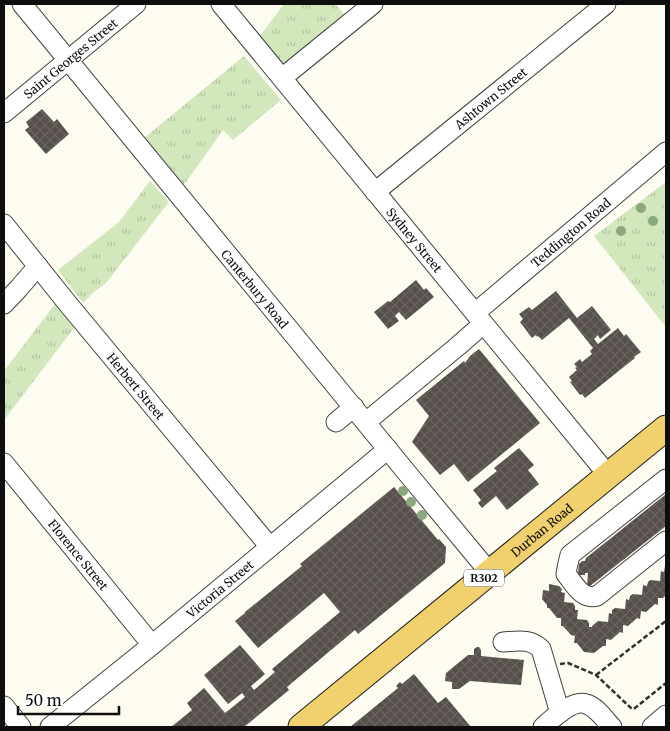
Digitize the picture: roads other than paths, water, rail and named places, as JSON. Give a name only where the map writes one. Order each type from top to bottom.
[{"type":"main road","name":"Durban Road","points":[[301,727],[666,428]]},
{"type":"street","name":"Canterbury Road","points":[[22,4],[490,573]]},
{"type":"street","name":"Saint Georges Street","points":[[4,113],[136,4]]},
{"type":"street","name":"Sydney Street","points":[[221,4],[608,476]]},
{"type":"street","points":[[282,78],[373,4]]},
{"type":"street","name":"Ashtown Street","points":[[375,192],[606,4]]},
{"type":"street","name":"Teddington Road","points":[[336,422],[360,415],[458,346],[479,319],[666,152]]},
{"type":"street","name":"Herbert Street","points":[[4,224],[270,547]]},
{"type":"street","points":[[4,304],[38,266]]},
{"type":"street","name":"Victoria Street","points":[[50,727],[388,449]]},
{"type":"street","name":"Florence Street","points":[[4,463],[152,645]]},
{"type":"street","points":[[666,479],[570,555],[566,574],[584,595],[597,596],[666,541]]},
{"type":"street","points":[[503,642],[529,641],[541,649],[560,713]]},
{"type":"street","points":[[542,727],[577,703],[586,703],[594,708],[612,727]]},
{"type":"street","points":[[4,706],[21,727]]},
{"type":"street","points":[[652,727],[666,715]]}]
